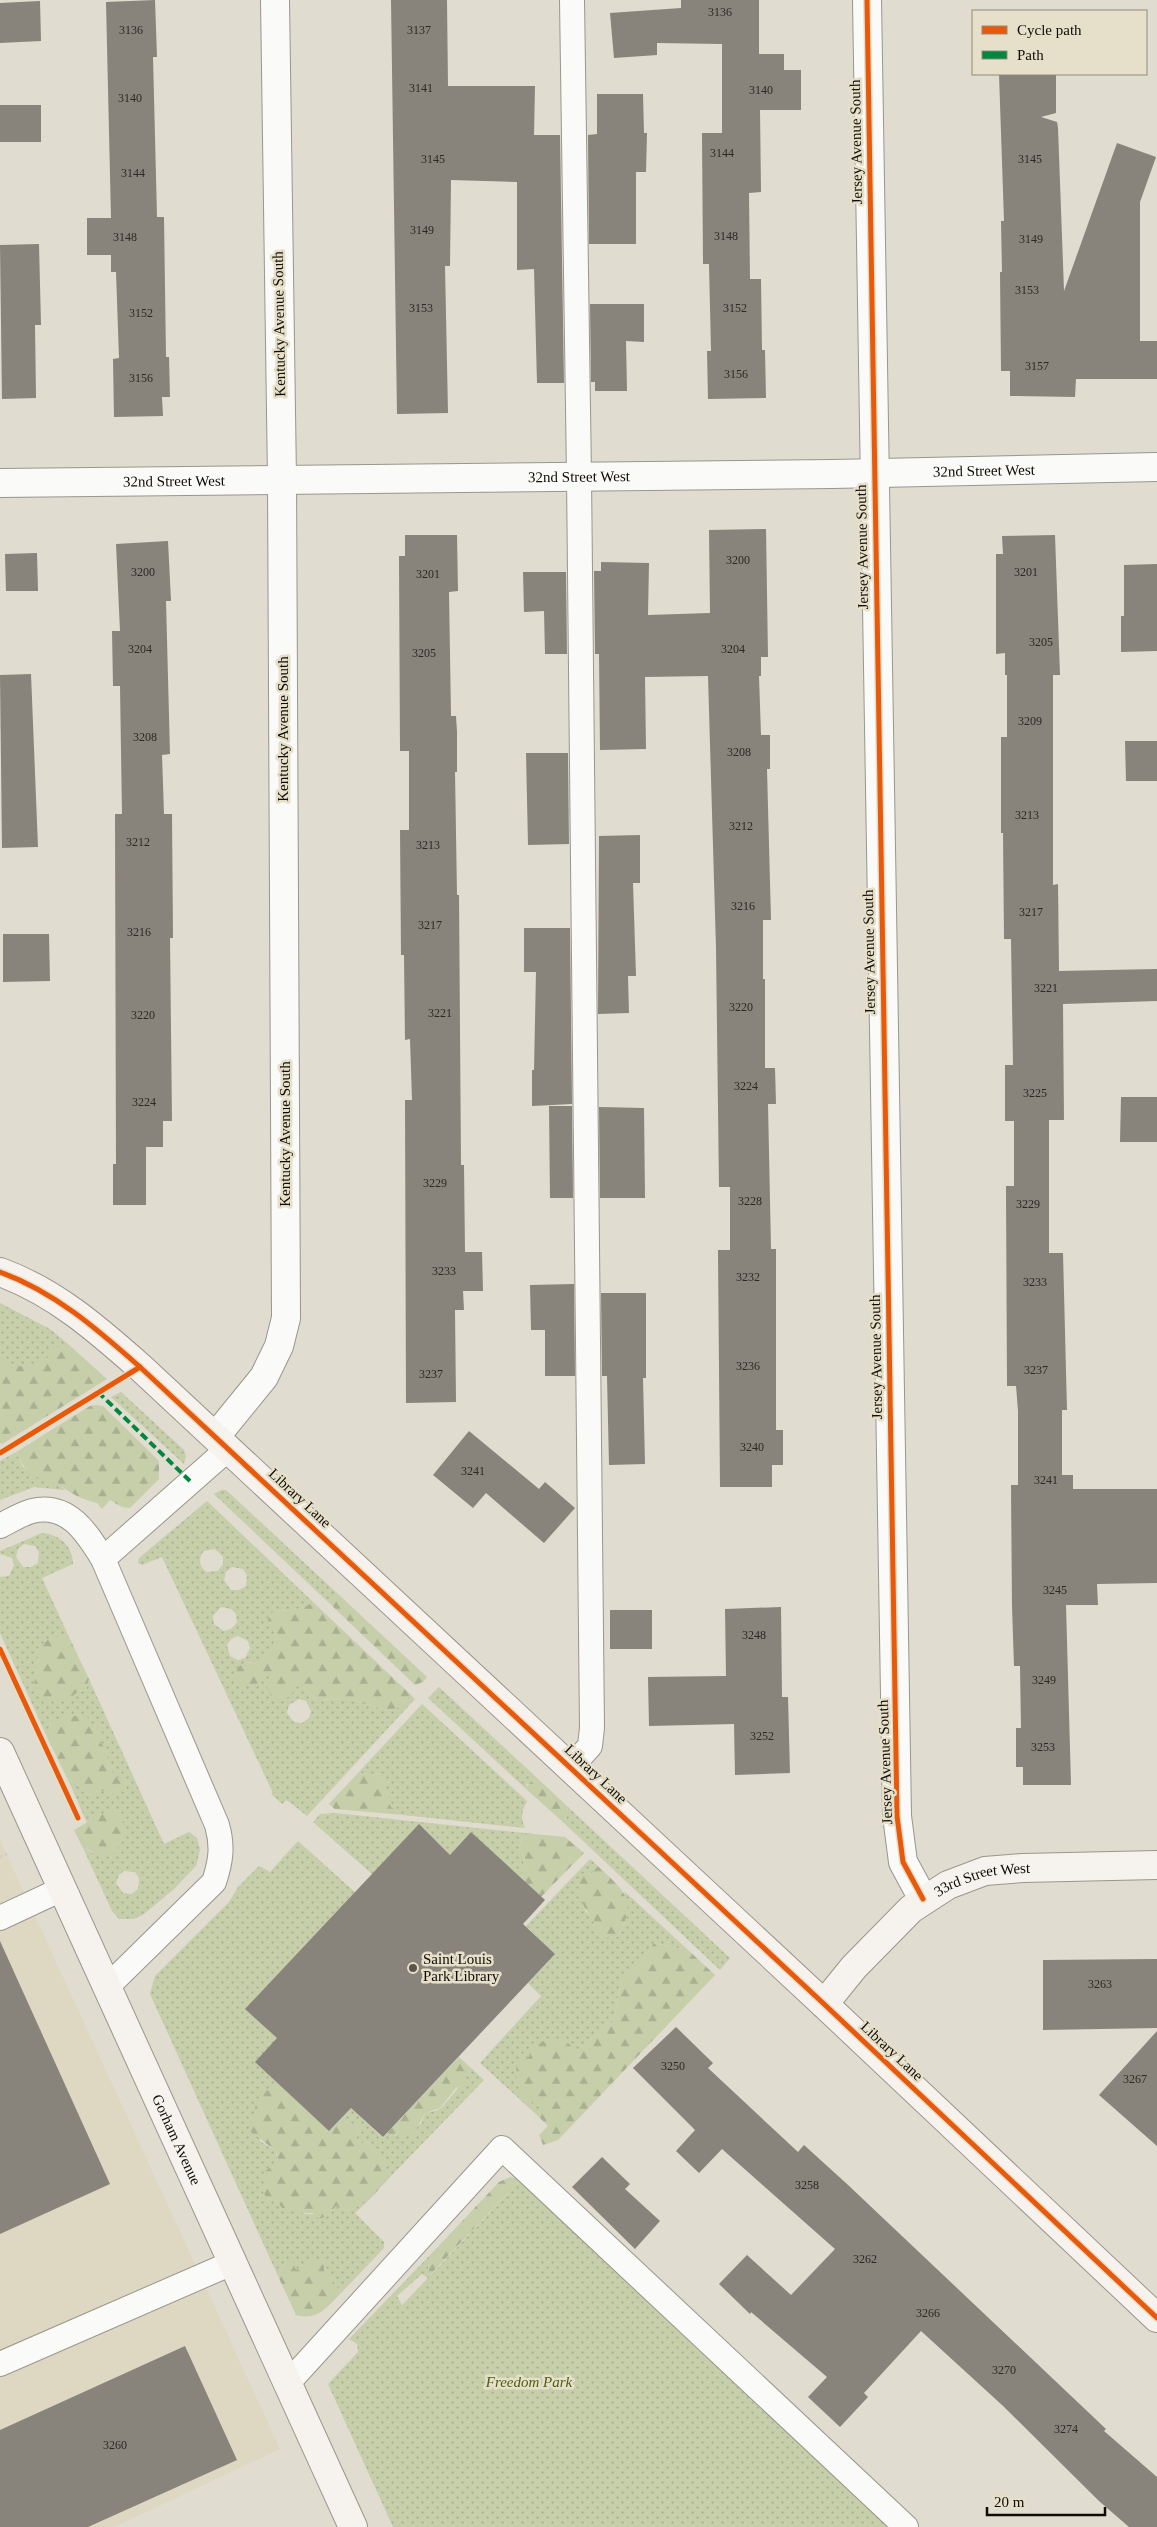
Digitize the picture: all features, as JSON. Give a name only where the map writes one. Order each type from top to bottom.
[{"type":"street","name":"Kentucky Avenue South","points":[[223,1442],[264,1377],[279,1346],[286,1318],[282,479],[275,0]]},
{"type":"street","name":"Jersey Avenue South","points":[[867,0],[873,473],[897,1816],[903,1862],[923,1899]]},
{"type":"street","name":"32nd Street West","points":[[0,483],[873,473],[1157,467]]},
{"type":"street","name":"Library Lane","points":[[0,1272],[26,1282],[61,1302],[107,1337],[223,1442],[571,1767],[1157,2318]]},
{"type":"street","name":"Gorham Avenue","points":[[0,1752],[353,2527]]},
{"type":"street","name":"33rd Street West","points":[[824,2004],[854,1967],[923,1899],[948,1885],[985,1871],[1023,1868],[1157,1865]]},
{"type":"lane","points":[[571,1767],[590,1746],[592,1728],[572,0]]},
{"type":"lane","points":[[103,1559],[223,1442]]},
{"type":"lane","points":[[0,1526],[32,1511],[54,1510],[74,1519],[88,1534],[103,1559],[213,1816],[222,1842],[221,1862],[214,1882],[106,1988]]},
{"type":"lane","points":[[0,1918],[62,1888]]},
{"type":"lane","points":[[288,2383],[502,2148],[906,2527]]},
{"type":"lane","points":[[0,2364],[232,2263]]},
{"type":"path","points":[[0,1857],[10,1852]]},
{"type":"shaded area","points":[[0,1840],[280,2449],[114,2527],[0,2527]]},
{"type":"green space","points":[[0,1303],[50,1329],[68,1344],[59,1352],[32,1366],[20,1368],[8,1364],[0,1356]]},
{"type":"green space","points":[[68,1344],[107,1379],[2,1444],[0,1443],[0,1356],[11,1364],[22,1366],[47,1359],[53,1345],[62,1349]]},
{"type":"green space","points":[[121,1392],[184,1450],[186,1456],[184,1464],[111,1397]]},
{"type":"green space","points":[[90,1406],[103,1406],[159,1461],[159,1479],[130,1508],[122,1507],[110,1500],[102,1509],[97,1503],[76,1495],[57,1482],[51,1484],[44,1481],[26,1469],[16,1452]]},
{"type":"green space","points":[[16,1452],[23,1467],[57,1482],[65,1490],[34,1487],[0,1500],[0,1461]]},
{"type":"green space","points":[[221,1490],[226,1490],[338,1594],[328,1602],[214,1494]]},
{"type":"green space","points":[[207,1501],[313,1602],[294,1610],[274,1610],[277,1633],[273,1648],[259,1665],[252,1662],[244,1663],[262,1673],[303,1687],[316,1700],[347,1699],[391,1711],[405,1703],[410,1694],[415,1699],[307,1816],[287,1800],[282,1804],[271,1794],[273,1793],[162,1557],[142,1565],[138,1563],[139,1558]],"holes":[[[215,1549],[223,1557],[223,1564],[218,1571],[206,1572],[202,1567],[200,1559],[204,1551]],[[232,1567],[243,1569],[247,1575],[246,1586],[239,1590],[231,1590],[224,1580],[226,1572]],[[221,1607],[231,1609],[236,1614],[237,1622],[231,1629],[224,1631],[214,1624],[213,1616]],[[238,1636],[248,1641],[250,1648],[245,1658],[238,1660],[230,1656],[227,1645],[231,1639]],[[299,1699],[306,1701],[311,1711],[309,1718],[302,1723],[294,1722],[287,1713],[289,1705]]]},
{"type":"green space","points":[[42,1533],[54,1536],[68,1547],[73,1564],[42,1578],[69,1637],[61,1636],[36,1650],[38,1664],[34,1684],[79,1691],[86,1690],[89,1679],[164,1844],[189,1832],[197,1838],[200,1850],[196,1866],[174,1889],[144,1914],[134,1919],[119,1919],[112,1911],[83,1848],[93,1853],[119,1844],[125,1839],[100,1815],[87,1823],[70,1784],[77,1784],[88,1796],[100,1790],[111,1794],[117,1790],[126,1792],[125,1779],[118,1779],[109,1768],[106,1749],[101,1743],[103,1735],[51,1722],[47,1737],[0,1633],[0,1577],[9,1576],[14,1565],[12,1558],[0,1554],[0,1551]],"holes":[[[24,1544],[35,1546],[39,1552],[38,1563],[31,1567],[23,1567],[16,1557],[18,1549]],[[124,1871],[135,1872],[139,1878],[138,1889],[132,1894],[123,1893],[116,1883],[119,1875]]]},
{"type":"green space","points":[[338,1594],[427,1677],[423,1682],[415,1685],[328,1602]]},
{"type":"green space","points":[[313,1602],[410,1694],[405,1703],[391,1711],[347,1699],[316,1700],[303,1687],[295,1686],[292,1694],[283,1701],[271,1696],[267,1687],[269,1676],[262,1673],[257,1684],[251,1686],[241,1684],[235,1676],[238,1668],[244,1663],[259,1665],[273,1648],[277,1633],[267,1622],[274,1610],[294,1610]]},
{"type":"green space","points":[[69,1637],[89,1679],[86,1690],[79,1691],[67,1700],[45,1699],[34,1684],[38,1664],[36,1650],[50,1638]]},
{"type":"green space","points":[[439,1687],[536,1777],[532,1784],[527,1784],[525,1788],[428,1698]]},
{"type":"green space","points":[[422,1704],[527,1801],[522,1814],[525,1828],[403,1815],[391,1807],[381,1775],[358,1773]]},
{"type":"green space","points":[[67,1716],[87,1716],[91,1724],[100,1726],[103,1735],[101,1743],[106,1749],[109,1768],[118,1779],[125,1779],[126,1792],[117,1790],[111,1794],[100,1790],[88,1796],[77,1784],[70,1784],[47,1737],[51,1722]]},
{"type":"green space","points":[[358,1773],[381,1775],[391,1807],[403,1815],[335,1809],[329,1804]]},
{"type":"green space","points":[[536,1777],[568,1807],[565,1824],[525,1788]]},
{"type":"green space","points":[[568,1807],[730,1958],[720,1970],[565,1824]]},
{"type":"green space","points":[[114,1811],[126,1827],[125,1839],[119,1844],[117,1851],[106,1857],[83,1848],[74,1830],[100,1815]]},
{"type":"green space","points":[[335,1813],[524,1833],[518,1850],[525,1858],[522,1867],[523,1881],[471,1832],[450,1855],[419,1825],[373,1875],[313,1822],[320,1814]]},
{"type":"green space","points":[[524,1833],[565,1837],[584,1853],[541,1897],[523,1881],[522,1867],[525,1858],[518,1851]]},
{"type":"green space","points":[[298,1841],[356,1893],[246,2009],[277,2038],[279,2084],[272,2093],[263,2089],[260,2141],[276,2151],[278,2162],[275,2199],[282,2208],[299,2210],[305,2214],[329,2215],[336,2206],[348,2211],[368,2201],[355,2213],[384,2242],[384,2248],[341,2293],[331,2278],[324,2274],[324,2261],[314,2261],[296,2271],[292,2260],[285,2262],[278,2276],[150,1994],[155,1976],[229,1902],[238,1887],[259,1866],[270,1872]]},
{"type":"green space","points":[[590,1859],[598,1866],[590,1875],[585,1911],[618,1937],[626,1915],[624,1891],[687,1949],[653,1944],[640,1964],[621,1982],[613,2022],[576,2051],[547,2108],[538,2116],[480,2063],[541,1996],[528,1983],[555,1954],[526,1926]]},
{"type":"green space","points":[[598,1866],[626,1897],[628,1905],[627,1914],[618,1937],[602,1938],[593,1931],[594,1919],[583,1904],[580,1875],[590,1875]]},
{"type":"green space","points":[[653,1944],[687,1949],[715,1975],[558,2140],[543,2145],[539,2135],[548,2126],[538,2116],[546,2108],[524,2097],[517,2081],[516,2063],[529,2057],[531,2047],[546,2040],[564,2039],[576,2051],[613,2022],[621,1982],[640,1964]]},
{"type":"green space","points":[[459,2057],[471,2068],[464,2083],[456,2088],[440,2108],[425,2113],[414,2134],[402,2135],[400,2130],[394,2136],[387,2133]]},
{"type":"green space","points":[[471,2068],[484,2080],[391,2176],[386,2169],[384,2158],[374,2151],[369,2142],[360,2143],[356,2139],[359,2127],[339,2121],[351,2108],[383,2138],[387,2133],[395,2136],[400,2130],[421,2124],[425,2113],[441,2108],[462,2083]]},
{"type":"green space","points":[[279,2084],[329,2131],[339,2121],[359,2127],[356,2139],[360,2143],[369,2142],[374,2151],[384,2158],[386,2169],[391,2176],[368,2201],[348,2211],[336,2206],[329,2215],[319,2219],[312,2213],[282,2208],[275,2199],[268,2200],[263,2192],[264,2172],[278,2162],[277,2152],[250,2131],[256,2104],[263,2089],[272,2092]]},
{"type":"green space","points":[[510,2177],[521,2179],[430,2275],[428,2267],[433,2252],[499,2182]]},
{"type":"green space","name":"Freedom Park","points":[[521,2179],[894,2527],[393,2527],[328,2384],[358,2352],[357,2344],[349,2339],[433,2252],[428,2267],[431,2275]],"holes":[[[422,2274],[428,2278],[402,2305],[397,2296]]]},
{"type":"green space","points":[[292,2259],[296,2270],[314,2261],[324,2261],[324,2274],[331,2278],[341,2293],[322,2312],[310,2316],[296,2315],[278,2276],[285,2262]]},
{"type":"building","points":[[155,0],[157,57],[153,57],[157,217],[164,217],[166,357],[169,357],[170,397],[162,397],[163,416],[114,417],[113,359],[119,358],[116,272],[111,272],[111,255],[87,255],[87,218],[111,218],[106,2]]},
{"type":"building","points":[[391,0],[447,0],[448,86],[535,86],[534,135],[560,135],[564,383],[537,383],[534,269],[517,270],[517,182],[451,180],[450,266],[445,266],[448,413],[397,414]]},
{"type":"building","points":[[681,0],[759,0],[759,54],[784,54],[784,70],[801,70],[801,110],[760,110],[761,192],[749,193],[750,279],[761,279],[762,350],[765,350],[766,398],[708,399],[707,351],[711,351],[709,264],[703,264],[702,133],[722,133],[722,44],[657,43],[657,55],[614,58],[610,13],[681,8]]},
{"type":"building","points":[[40,1],[41,41],[0,43],[0,3]]},
{"type":"building","points":[[999,75],[1056,75],[1056,113],[1041,117],[1057,122],[1058,128],[1064,291],[1117,143],[1156,157],[1140,202],[1140,341],[1157,341],[1157,379],[1076,379],[1075,397],[1010,396],[1010,371],[1001,371],[1001,221],[1004,221]]},
{"type":"building","points":[[597,94],[643,94],[644,133],[647,133],[646,172],[636,172],[636,244],[589,244],[588,135],[597,134]]},
{"type":"building","points":[[0,105],[41,105],[41,142],[0,142]]},
{"type":"building","points":[[39,244],[41,325],[35,325],[36,398],[2,399],[0,245]]},
{"type":"building","points":[[590,304],[644,304],[644,342],[626,341],[627,391],[595,391],[595,382],[591,382]]},
{"type":"building","points":[[766,529],[768,657],[761,657],[761,676],[759,676],[761,735],[770,735],[770,769],[767,769],[771,920],[763,920],[763,979],[765,979],[765,1068],[775,1068],[776,1104],[768,1104],[771,1249],[776,1249],[776,1430],[783,1430],[783,1465],[772,1465],[772,1487],[720,1487],[718,1250],[730,1250],[730,1187],[719,1187],[716,948],[708,676],[645,677],[646,749],[600,750],[599,654],[595,654],[594,571],[601,571],[601,562],[649,563],[648,615],[710,613],[709,530]]},
{"type":"building","points":[[405,535],[457,535],[458,591],[449,592],[451,716],[456,716],[457,732],[457,772],[455,772],[457,895],[459,895],[461,1165],[464,1165],[465,1252],[482,1252],[483,1291],[463,1291],[464,1310],[455,1310],[456,1402],[406,1403],[405,1100],[412,1100],[410,1039],[405,1040],[404,955],[401,955],[400,830],[409,830],[409,751],[400,751],[399,556],[405,556]]},
{"type":"building","points":[[1055,535],[1060,675],[1053,675],[1053,885],[1058,884],[1059,971],[1157,969],[1157,1001],[1063,1004],[1064,1120],[1049,1120],[1049,1253],[1063,1253],[1067,1410],[1062,1410],[1062,1475],[1073,1475],[1073,1489],[1157,1489],[1157,1583],[1097,1584],[1098,1605],[1066,1605],[1071,1785],[1023,1785],[1023,1767],[1016,1767],[1016,1728],[1021,1728],[1020,1666],[1014,1666],[1012,1606],[1011,1485],[1018,1485],[1018,1411],[1016,1386],[1007,1386],[1006,1186],[1014,1186],[1014,1121],[1005,1121],[1005,1065],[1013,1065],[1011,939],[1004,939],[1003,833],[1001,833],[1001,737],[1007,737],[1007,675],[1005,675],[1005,653],[996,654],[996,554],[1003,554],[1002,536]]},
{"type":"building","points":[[168,541],[171,601],[166,601],[170,754],[162,755],[164,814],[172,814],[173,938],[170,938],[172,1121],[163,1121],[163,1147],[146,1147],[146,1205],[113,1205],[113,1164],[116,1164],[115,814],[122,814],[120,686],[113,686],[112,631],[120,631],[116,544]]},
{"type":"building","points":[[37,553],[38,591],[6,591],[5,554]]},
{"type":"building","points":[[1157,564],[1157,651],[1121,652],[1121,616],[1124,616],[1124,565]]},
{"type":"building","points":[[523,572],[566,572],[567,654],[545,654],[544,611],[524,612]]},
{"type":"building","points":[[31,674],[38,847],[2,848],[0,675]]},
{"type":"building","points":[[1125,741],[1157,741],[1157,781],[1126,781]]},
{"type":"building","points":[[526,753],[568,753],[569,844],[528,845]]},
{"type":"building","points":[[640,835],[640,883],[633,883],[636,976],[628,976],[629,1013],[598,1014],[599,836]]},
{"type":"building","points":[[524,928],[570,928],[572,1104],[532,1106],[536,972],[524,972]]},
{"type":"building","points":[[3,934],[49,934],[50,981],[3,982]]},
{"type":"building","points":[[1121,1097],[1157,1097],[1157,1142],[1120,1142]]},
{"type":"building","points":[[549,1106],[572,1106],[573,1198],[550,1198]]},
{"type":"building","points":[[599,1107],[644,1108],[645,1198],[600,1198]]},
{"type":"building","points":[[574,1284],[575,1376],[545,1376],[545,1330],[531,1330],[530,1285]]},
{"type":"building","points":[[601,1293],[646,1293],[646,1378],[643,1378],[645,1464],[609,1465],[607,1376],[602,1376]]},
{"type":"building","points":[[469,1431],[539,1489],[545,1482],[575,1508],[544,1543],[486,1493],[473,1508],[433,1475]]},
{"type":"building","points":[[781,1607],[782,1697],[788,1697],[790,1773],[735,1775],[734,1724],[649,1726],[648,1677],[726,1676],[725,1609]]},
{"type":"building","points":[[610,1610],[652,1610],[652,1649],[610,1649]]},
{"type":"building","name":"Saint Louis Park Library","points":[[419,1824],[450,1855],[471,1832],[545,1900],[523,1924],[555,1954],[383,2137],[351,2108],[329,2131],[255,2062],[277,2038],[245,2009]]},
{"type":"building","points":[[0,1941],[110,2184],[0,2234]]},
{"type":"building","points":[[1157,1959],[1157,2028],[1043,2030],[1043,1960]]},
{"type":"building","points":[[676,2027],[713,2063],[708,2068],[798,2152],[804,2145],[847,2184],[1106,2429],[1104,2431],[1157,2477],[1157,2527],[1129,2527],[1099,2501],[1002,2405],[921,2331],[864,2393],[868,2397],[840,2427],[808,2397],[827,2377],[751,2312],[750,2314],[719,2284],[747,2255],[791,2295],[835,2249],[722,2149],[699,2173],[676,2151],[695,2130],[633,2068]]},
{"type":"building","points":[[1157,2031],[1157,2146],[1099,2095]]},
{"type":"building","points":[[602,2157],[630,2184],[625,2189],[660,2221],[635,2249],[572,2187]]},
{"type":"building","points":[[185,2346],[237,2460],[88,2527],[0,2527],[0,2430]]},
{"type":"marked path","points":[[98,1392],[191,1482]]},
{"type":"cycle path","points":[[867,0],[897,1816],[903,1862],[923,1899]]},
{"type":"cycle path","points":[[0,1272],[20,1280],[57,1301],[108,1339],[140,1367],[824,2004],[1157,2318]]},
{"type":"cycle path","points":[[0,1453],[140,1367]]},
{"type":"cycle path","points":[[0,1649],[78,1818]]},
{"type":"place","name":"Saint Louis Park Library","points":[[413,1968]]}]
